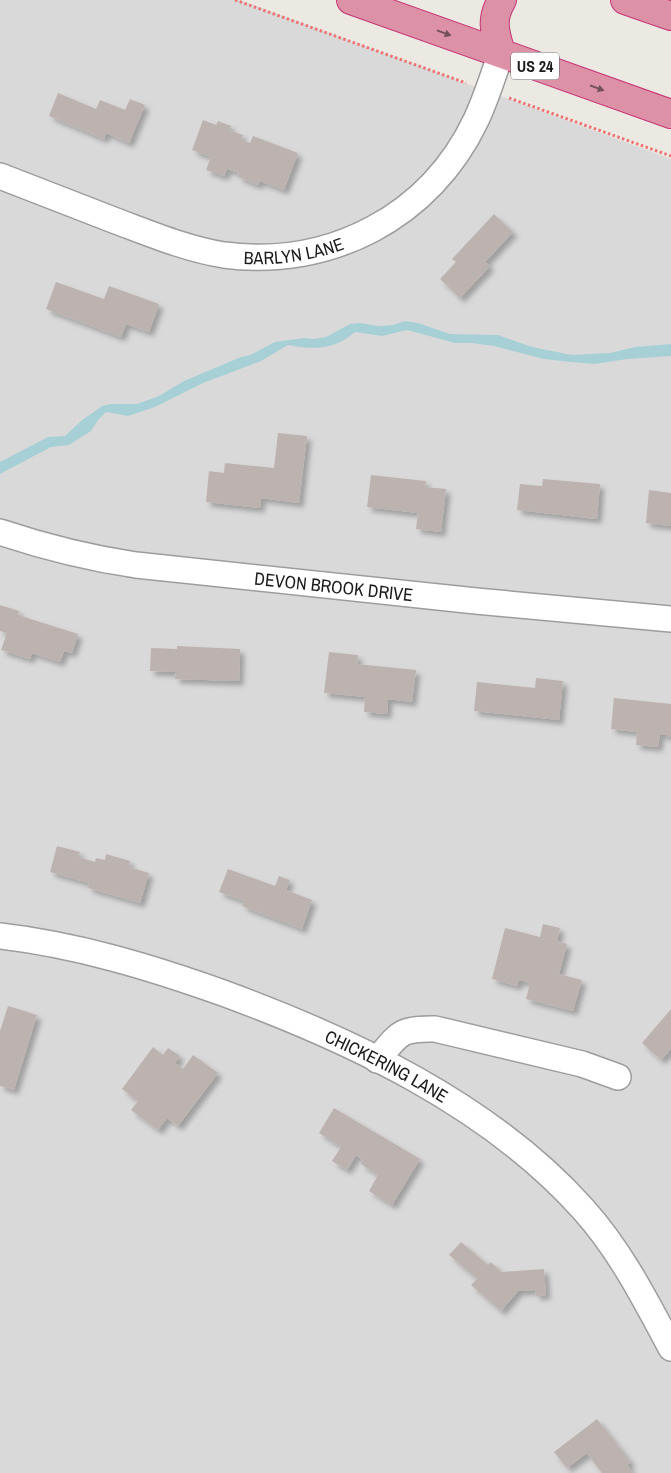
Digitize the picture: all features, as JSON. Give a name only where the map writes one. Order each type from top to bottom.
[{"type":"highway","name":"US 24","points":[[351,0],[671,114]]},
{"type":"highway","points":[[398,17],[419,0]]},
{"type":"highway","points":[[500,53],[494,26],[495,14],[502,0]]},
{"type":"highway","points":[[624,0],[671,16]]},
{"type":"street","name":"BARLYN LANE","points":[[0,176],[189,247],[224,255],[257,257],[322,250],[377,228],[408,208],[436,182],[458,152],[475,122],[489,90],[500,53]]},
{"type":"street","name":"DEVON BROOK DRIVE","points":[[0,532],[62,551],[136,564],[466,600],[671,619]]},
{"type":"street","name":"CHICKERING LANE","points":[[0,936],[54,944],[100,954],[187,980],[252,1004],[310,1028],[377,1060],[469,1112],[513,1144],[582,1208],[620,1255],[671,1348]]},
{"type":"street","points":[[377,1060],[398,1035],[413,1029],[435,1029],[582,1064],[618,1077]]},
{"type":"path","points":[[235,0],[462,82]]},
{"type":"path","points":[[511,99],[671,156]]},
{"type":"shaded area","points":[[0,0],[240,0],[671,159],[671,1473],[0,1473]]},
{"type":"water","points":[[405,321],[418,323],[450,334],[498,335],[532,347],[572,355],[610,353],[635,347],[671,344],[671,356],[627,359],[595,364],[544,359],[494,346],[455,343],[407,330],[382,336],[355,332],[340,342],[323,347],[306,348],[288,345],[261,361],[203,383],[155,407],[128,416],[106,412],[91,431],[69,445],[51,447],[0,474],[0,462],[48,437],[65,436],[81,421],[102,406],[137,404],[159,396],[184,381],[250,355],[275,342],[326,337],[350,324],[360,323],[379,326],[393,325]]},
{"type":"building","points":[[58,93],[96,109],[100,100],[125,110],[130,99],[145,105],[129,143],[106,133],[104,139],[49,116]]},
{"type":"building","points":[[203,120],[216,125],[218,121],[231,126],[229,130],[243,135],[241,140],[250,143],[253,136],[298,153],[284,190],[260,181],[258,185],[238,177],[239,173],[227,169],[224,176],[206,170],[211,157],[192,150]]},
{"type":"building","points":[[494,214],[513,232],[485,262],[490,266],[460,298],[440,279],[456,262],[452,259]]},
{"type":"building","points":[[56,282],[104,299],[109,286],[159,304],[149,332],[126,324],[121,337],[46,309]]},
{"type":"building","points":[[278,433],[307,436],[299,503],[261,498],[260,508],[206,502],[209,471],[224,473],[225,463],[274,468]]},
{"type":"building","points":[[371,475],[426,481],[425,487],[446,489],[441,532],[416,529],[418,513],[367,507]]},
{"type":"building","points":[[543,479],[600,484],[597,519],[517,510],[520,484],[542,486]]},
{"type":"building","points":[[649,490],[671,493],[671,526],[646,523]]},
{"type":"building","points":[[0,605],[19,611],[18,615],[78,634],[72,653],[64,651],[60,662],[32,653],[30,659],[1,650],[7,633],[0,631]]},
{"type":"building","points":[[177,646],[240,649],[239,681],[175,679],[176,672],[150,671],[151,648],[177,649]]},
{"type":"building","points":[[329,652],[358,655],[357,664],[416,670],[412,702],[388,699],[387,714],[364,712],[365,697],[324,693]]},
{"type":"building","points":[[536,678],[563,681],[559,720],[474,711],[477,682],[535,688]]},
{"type":"building","points":[[614,698],[671,704],[671,737],[660,734],[658,747],[636,745],[637,732],[611,729]]},
{"type":"building","points":[[57,846],[80,852],[78,857],[95,862],[96,858],[105,860],[106,854],[130,861],[129,867],[149,873],[140,903],[88,888],[89,883],[50,872]]},
{"type":"building","points":[[228,869],[275,886],[279,876],[290,880],[286,890],[312,900],[302,929],[242,906],[244,901],[219,892]]},
{"type":"building","points":[[543,924],[560,928],[557,941],[567,944],[559,974],[582,980],[573,1011],[526,999],[530,983],[519,980],[517,986],[492,979],[505,928],[540,937]]},
{"type":"building","points":[[8,1006],[37,1015],[14,1090],[0,1086],[0,1031]]},
{"type":"building","points":[[671,1009],[671,1049],[661,1060],[642,1043]]},
{"type":"building","points":[[153,1047],[163,1055],[168,1048],[180,1056],[175,1063],[183,1069],[193,1055],[218,1073],[178,1126],[167,1118],[158,1130],[131,1110],[138,1101],[122,1089]]},
{"type":"building","points":[[334,1108],[420,1159],[392,1205],[369,1191],[378,1175],[361,1164],[363,1160],[356,1155],[347,1170],[332,1161],[341,1147],[319,1133]]},
{"type":"building","points":[[461,1242],[488,1265],[491,1262],[501,1272],[544,1269],[546,1295],[536,1296],[535,1290],[518,1291],[501,1311],[471,1285],[477,1279],[449,1255]]},
{"type":"building","points":[[597,1419],[631,1462],[627,1465],[633,1473],[602,1473],[587,1453],[567,1468],[554,1452]]}]
